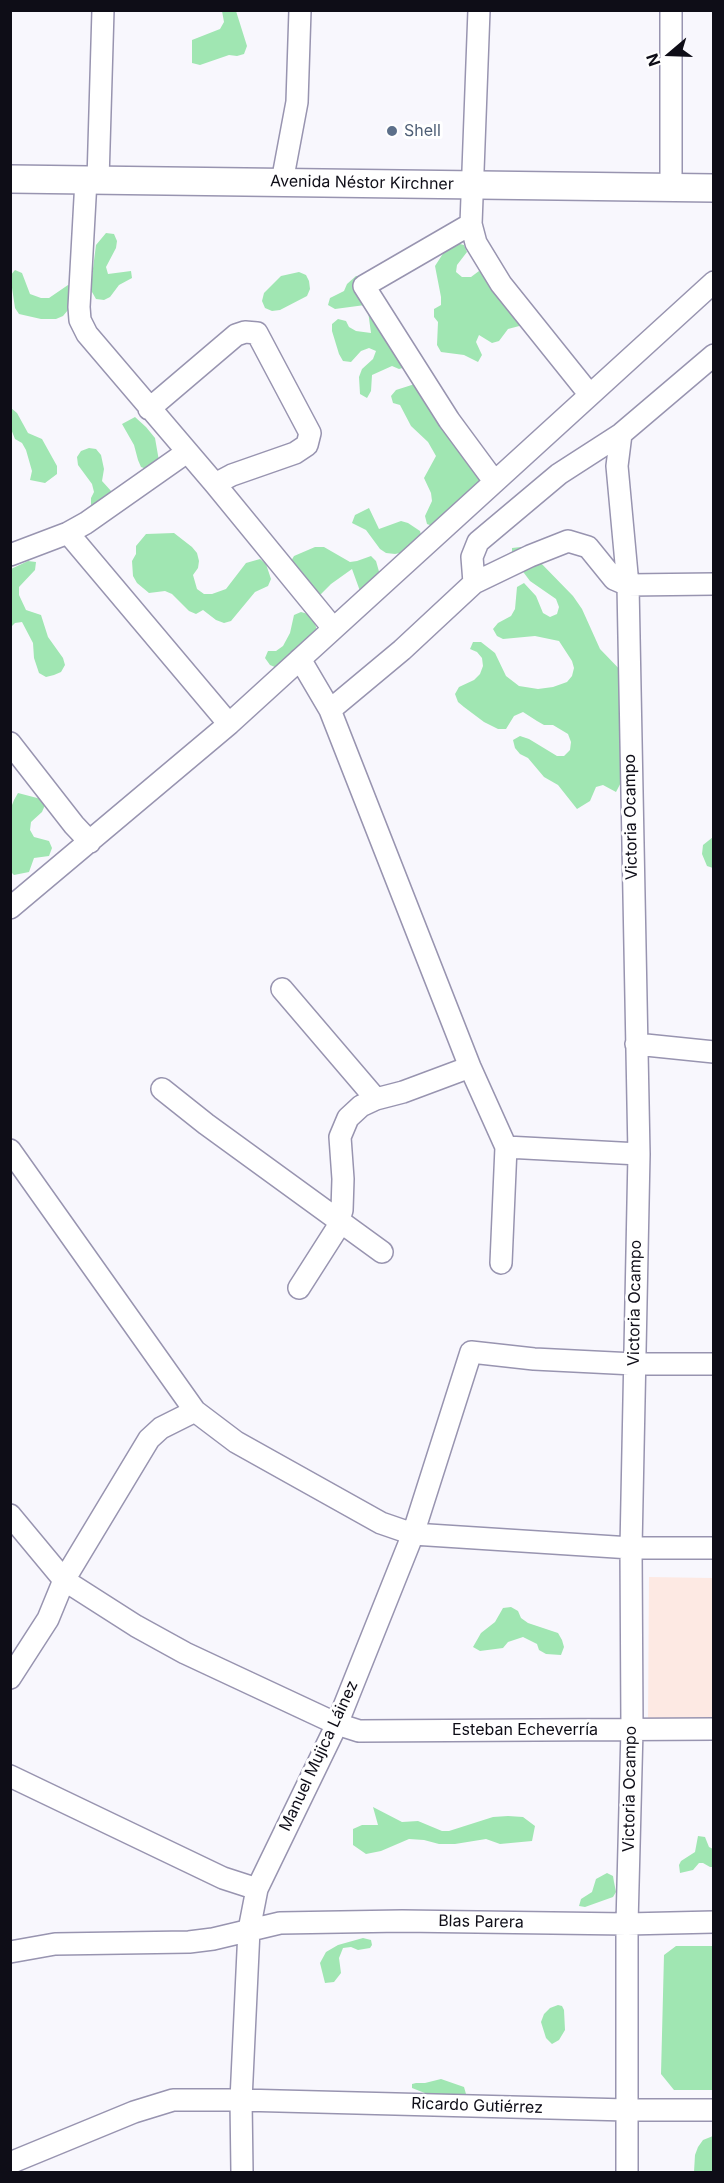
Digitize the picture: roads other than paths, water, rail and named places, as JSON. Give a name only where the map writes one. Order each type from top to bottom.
[{"type":"main road","name":"Avenida Néstor Kirchner","points":[[10,178],[714,188]]},
{"type":"street","points":[[103,10],[92,180],[79,307],[80,320],[87,334],[215,484],[333,628]]},
{"type":"street","points":[[282,182],[297,102],[300,10]]},
{"type":"street","points":[[479,10],[471,224],[476,243],[501,285],[590,395]]},
{"type":"street","points":[[671,10],[671,186]]},
{"type":"street","points":[[471,224],[364,286],[449,420],[494,481]]},
{"type":"street","points":[[10,908],[229,724],[714,282]]},
{"type":"street","points":[[149,409],[236,334],[257,333],[310,434],[307,445],[295,453],[215,484]]},
{"type":"street","points":[[474,584],[472,557],[478,542],[559,474],[621,434],[714,355]]},
{"type":"street","name":"Victoria Ocampo","points":[[621,434],[616,466],[628,585],[639,1154],[631,1548],[632,1729],[627,1924],[627,2172]]},
{"type":"street","points":[[10,555],[68,533],[86,523],[187,452]]},
{"type":"street","points":[[68,533],[229,724]]},
{"type":"street","points":[[330,710],[402,650],[474,584],[530,556],[568,541],[588,547],[614,579],[628,585],[714,584]]},
{"type":"street","points":[[300,659],[330,710],[470,1067],[506,1147],[501,1263]]},
{"type":"street","points":[[10,743],[90,842]]},
{"type":"street","points":[[282,989],[376,1099]]},
{"type":"street","points":[[636,1044],[714,1052]]},
{"type":"street","points":[[299,1288],[336,1230],[342,1210],[343,1179],[340,1137],[348,1118],[361,1106],[376,1099],[403,1092],[470,1067]]},
{"type":"street","points":[[162,1089],[206,1124],[382,1252]]},
{"type":"street","points":[[506,1147],[639,1154]]},
{"type":"street","points":[[10,1150],[195,1411],[236,1442],[381,1523],[413,1534],[631,1548],[714,1548]]},
{"type":"street","name":"Manuel Mujica Láinez","points":[[243,2172],[241,2100],[249,1930],[257,1889],[337,1724],[413,1534],[471,1352],[534,1359],[634,1364]]},
{"type":"street","points":[[634,1364],[714,1364]]},
{"type":"street","points":[[10,1678],[48,1619],[64,1580],[148,1439],[161,1428],[195,1411]]},
{"type":"street","name":"Esteban Echeverría","points":[[10,1515],[64,1580],[136,1626],[185,1653],[337,1724],[359,1731],[714,1729]]},
{"type":"street","points":[[10,1776],[224,1878],[257,1889]]},
{"type":"street","name":"Blas Parera","points":[[10,1952],[55,1944],[189,1942],[213,1939],[280,1923],[714,1922]]},
{"type":"street","name":"Ricardo Gutiérrez","points":[[10,2163],[134,2112],[173,2100],[714,2110]]},
{"type":"place","name":"Shell","points":[[392,131]]}]
